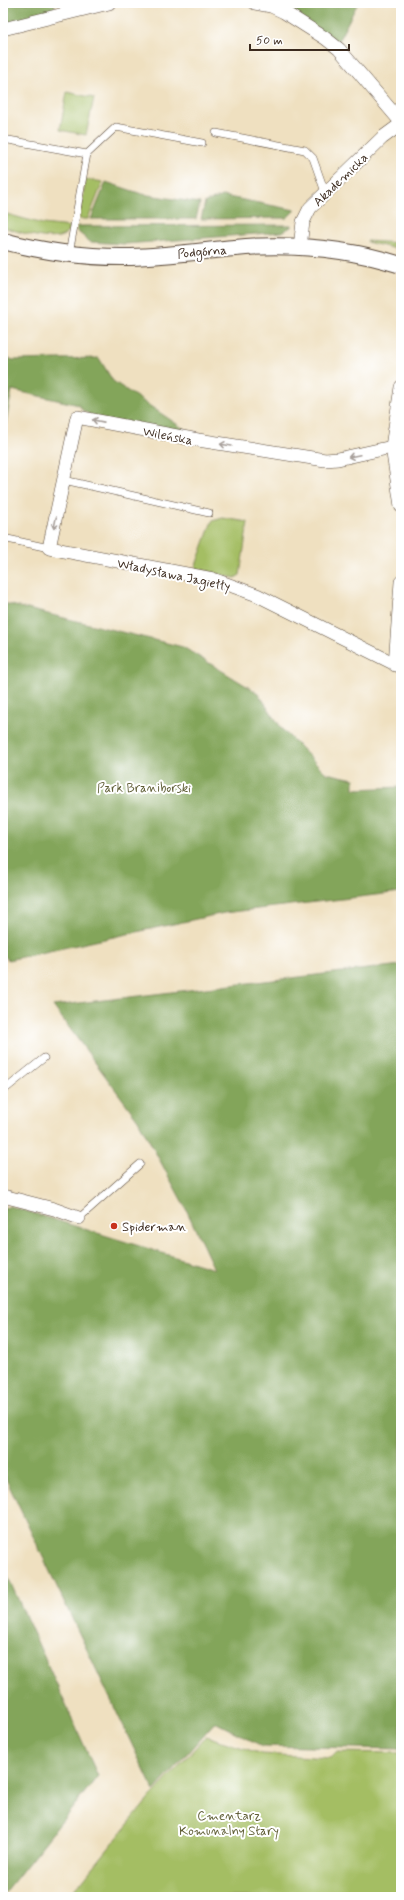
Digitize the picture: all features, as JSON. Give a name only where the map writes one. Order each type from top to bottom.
[{"type":"street","points":[[3,30],[109,3]]},
{"type":"street","name":"Akademicka","points":[[255,3],[271,6],[284,12],[330,42],[339,50],[401,123],[382,138],[310,208],[303,222],[300,247]]},
{"type":"street","name":"Podgórna","points":[[3,241],[35,250],[69,254],[130,257],[245,247],[300,247],[352,252],[401,265]]},
{"type":"street","points":[[401,387],[397,446],[401,506]]},
{"type":"street","name":"Wileńska","points":[[49,548],[77,417],[198,440],[325,460],[338,459],[397,446]]},
{"type":"street","name":"Władysława Jagiełły","points":[[49,548],[213,579],[234,586],[257,595],[398,666]]},
{"type":"street","points":[[398,666],[401,582]]},
{"type":"street","points":[[3,1196],[54,1209],[79,1218]]},
{"type":"lane","points":[[69,254],[87,154],[116,127],[202,143]]},
{"type":"lane","points":[[216,133],[305,150],[313,158],[326,192]]},
{"type":"lane","points":[[3,138],[87,154]]},
{"type":"lane","points":[[64,480],[209,513]]},
{"type":"lane","name":"Władysława Jagiełły","points":[[3,538],[49,548]]},
{"type":"lane","points":[[3,1091],[44,1058]]},
{"type":"lane","points":[[79,1218],[140,1164]]},
{"type":"green space","points":[[3,3],[55,3],[54,11],[3,28]]},
{"type":"green space","points":[[295,3],[358,3],[334,49],[291,18]]},
{"type":"green space","points":[[67,92],[94,98],[86,135],[60,130]]},
{"type":"green space","points":[[86,179],[103,182],[88,219],[79,219]]},
{"type":"green space","points":[[106,182],[142,194],[200,203],[196,219],[91,219]]},
{"type":"green space","points":[[223,196],[295,210],[287,218],[201,219],[205,202]]},
{"type":"green space","points":[[3,213],[43,224],[70,227],[65,235],[56,238],[41,237],[3,227]]},
{"type":"green space","points":[[291,225],[291,227],[282,232],[125,244],[90,242],[77,231],[77,226]]},
{"type":"green space","points":[[367,242],[401,243],[401,250]]},
{"type":"green space","points":[[3,357],[14,360],[99,358],[113,381],[187,431],[104,422],[83,411],[79,405],[12,390],[3,439]]},
{"type":"green space","points":[[223,518],[248,522],[240,575],[235,578],[195,568],[212,521]]},
{"type":"green space","name":"Park Braniborski","points":[[3,603],[183,647],[258,693],[282,729],[326,773],[354,779],[354,789],[401,787],[401,892],[224,913],[8,960],[3,954]]},
{"type":"green space","points":[[401,965],[401,1749],[262,1746],[215,1722],[154,1791],[3,1473],[3,1209],[10,1206],[214,1269],[184,1205],[138,1120],[53,1006]]},
{"type":"green space","points":[[3,1566],[98,1776],[3,1895]]},
{"type":"green space","name":"Cmentarz Komunalny Stary","points":[[206,1736],[262,1754],[331,1758],[337,1752],[401,1753],[401,1897],[69,1897],[147,1801]]},
{"type":"place","name":"Spiderman","points":[[114,1226]]}]
